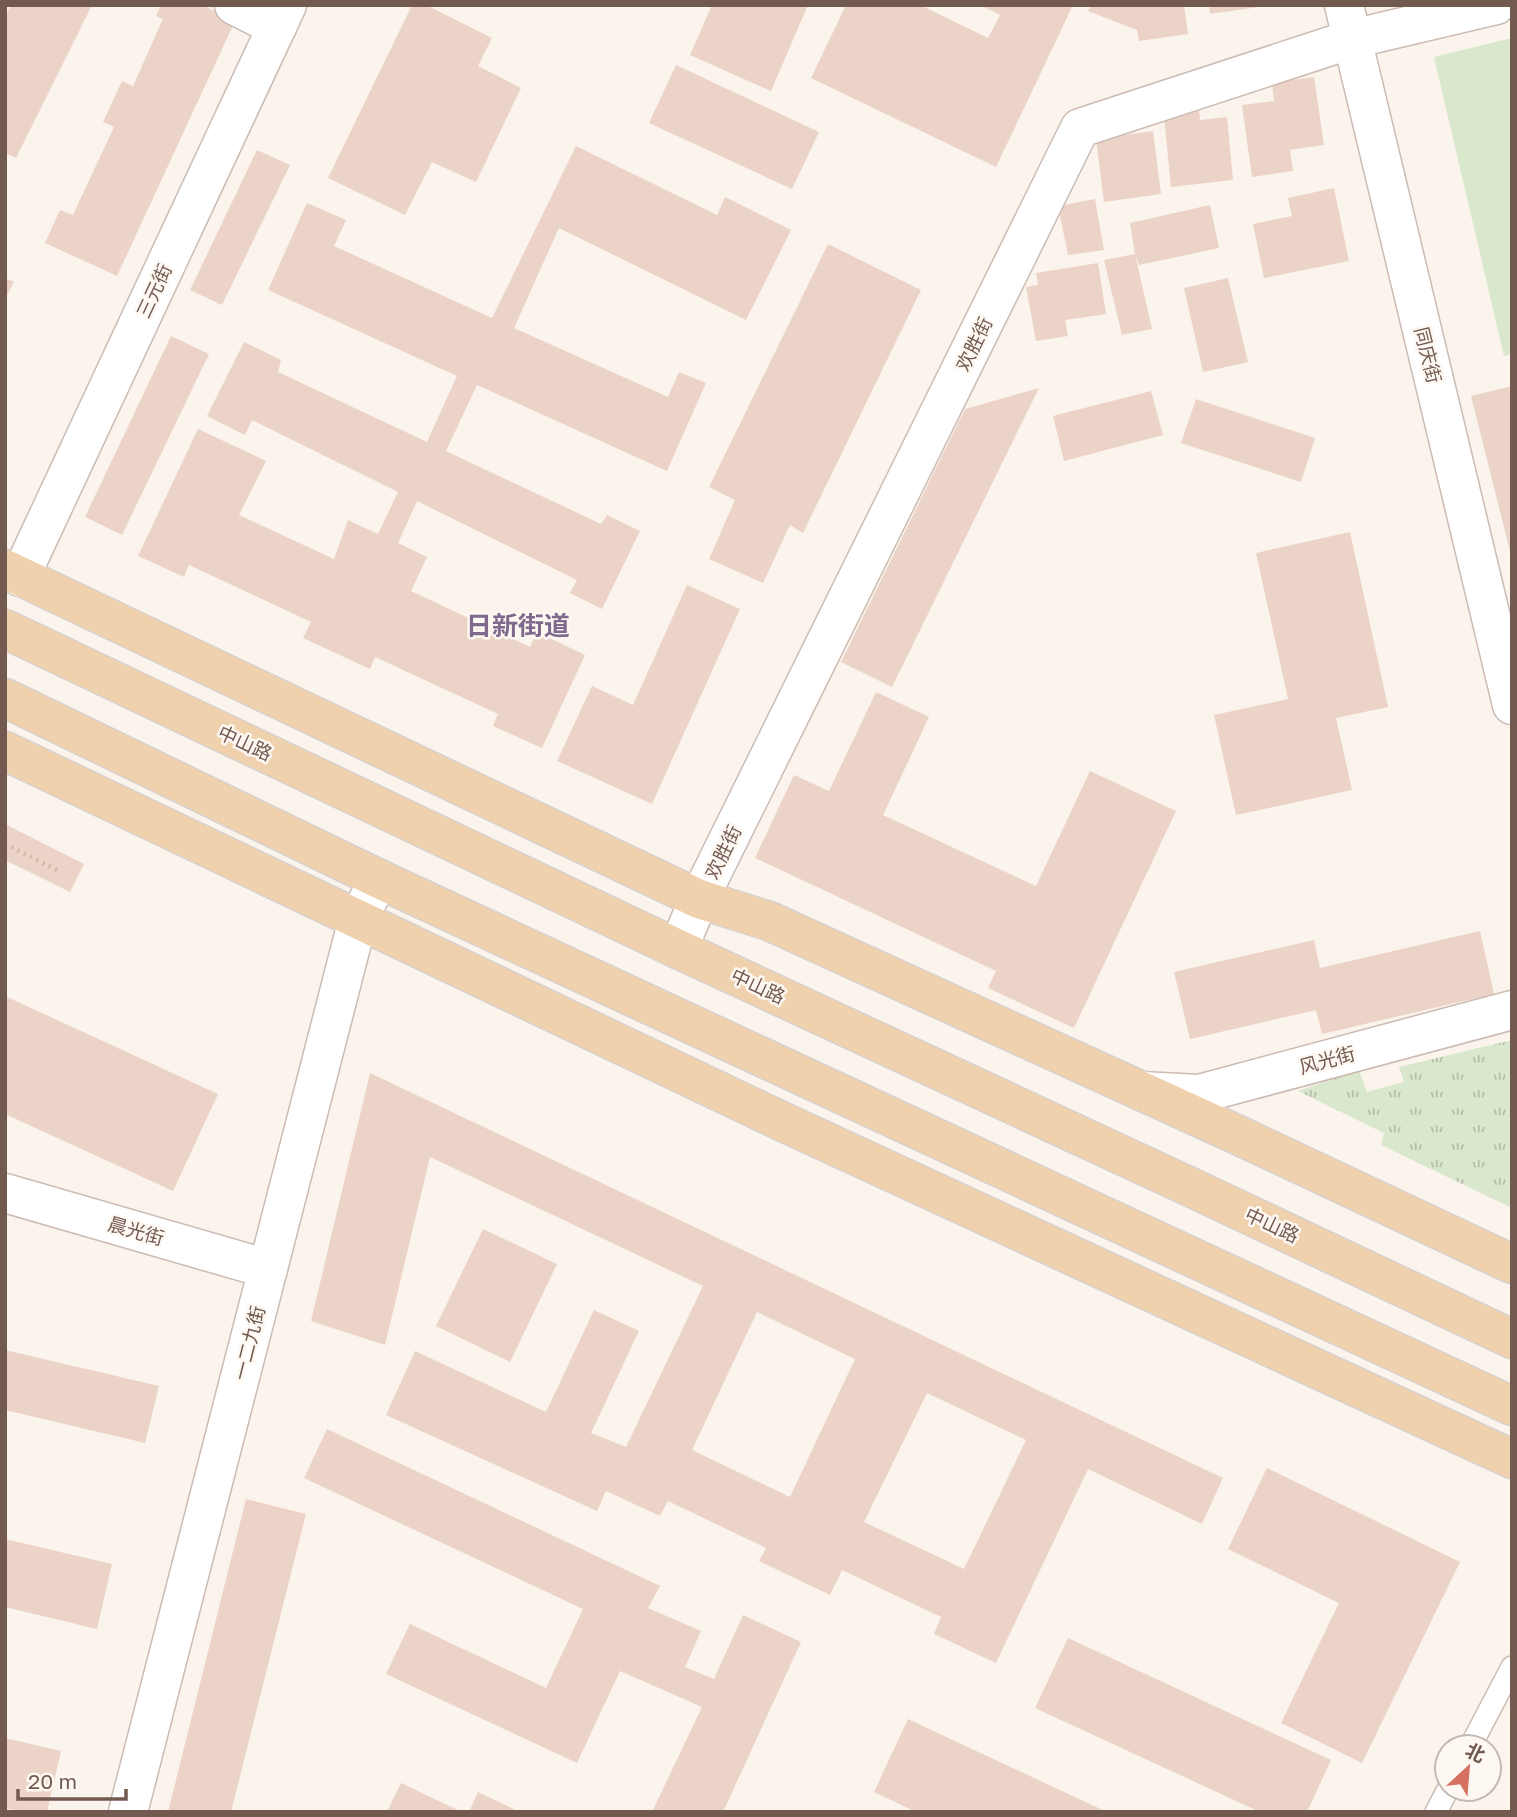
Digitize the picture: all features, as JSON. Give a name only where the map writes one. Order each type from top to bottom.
[{"type":"main road","points":[[9,582],[699,899],[769,921],[1240,1136],[1512,1264]]},
{"type":"main road","name":"中山路","points":[[5,629],[677,949],[1512,1339]]},
{"type":"main road","points":[[15,706],[379,879],[1512,1406]]},
{"type":"main road","points":[[5,751],[779,1120],[1512,1459]]},
{"type":"street","points":[[234,5],[282,16]]},
{"type":"street","name":"欢胜街","points":[[677,949],[699,899],[1080,128],[1348,22],[1496,5]]},
{"type":"street","name":"三元街","points":[[9,582],[282,16]]},
{"type":"street","name":"同庆街","points":[[1348,22],[1499,589],[1512,705]]},
{"type":"street","name":"一二九街","points":[[128,1812],[358,919],[379,879]]},
{"type":"street","name":"风光街","points":[[1139,1091],[1199,1094],[1512,1010]]},
{"type":"street","name":"晨光街","points":[[5,1193],[268,1269]]},
{"type":"lane","points":[[1477,1733],[1512,1667]]},
{"type":"path","points":[[5,844],[57,870]]},
{"type":"green space","points":[[1512,38],[1512,354],[1504,356],[1434,57]]},
{"type":"green space","points":[[1512,1040],[1512,1208],[1381,1145],[1384,1133],[1298,1091],[1359,1070],[1367,1092],[1404,1082],[1399,1067]]},
{"type":"building","points":[[11,5],[92,5],[16,158],[5,153],[5,17]]},
{"type":"building","points":[[161,5],[202,5],[235,21],[117,276],[45,243],[60,210],[73,215],[114,127],[103,122],[122,81],[133,86],[163,19],[156,16]]},
{"type":"building","points":[[412,5],[426,5],[492,38],[478,66],[521,88],[476,182],[432,162],[405,215],[328,178]]},
{"type":"building","points":[[712,5],[808,5],[771,91],[690,55]]},
{"type":"building","points":[[846,5],[920,5],[988,38],[1000,15],[980,5],[1073,5],[996,167],[811,78]]},
{"type":"building","points":[[1091,5],[1184,5],[1188,34],[1139,41],[1137,30],[1088,11]]},
{"type":"building","points":[[1209,5],[1259,5],[1259,7],[1210,14]]},
{"type":"building","points":[[676,65],[819,132],[792,189],[649,123]]},
{"type":"building","points":[[1314,77],[1324,145],[1290,150],[1293,171],[1252,177],[1242,105],[1274,101],[1272,83]]},
{"type":"building","points":[[1198,103],[1200,120],[1227,117],[1233,180],[1171,187],[1163,106]]},
{"type":"building","points":[[1153,131],[1161,194],[1104,202],[1096,139]]},
{"type":"building","points":[[576,146],[717,215],[725,197],[791,230],[746,320],[559,228],[514,328],[668,397],[679,372],[706,383],[667,471],[477,385],[446,451],[601,524],[607,515],[640,531],[602,609],[570,593],[577,580],[417,501],[398,543],[427,557],[411,591],[530,647],[537,632],[585,655],[542,748],[493,726],[498,714],[375,657],[370,669],[303,638],[311,622],[189,565],[184,577],[138,556],[198,429],[266,461],[239,515],[334,559],[348,520],[378,534],[398,492],[252,420],[245,435],[207,416],[244,342],[281,360],[278,372],[427,442],[457,376],[268,290],[307,203],[346,220],[334,246],[492,318]]},
{"type":"building","points":[[257,150],[290,165],[222,305],[190,290]]},
{"type":"building","points":[[1334,188],[1349,261],[1264,278],[1253,224],[1292,216],[1288,198]]},
{"type":"building","points":[[1095,199],[1104,250],[1068,255],[1058,206]]},
{"type":"building","points":[[1210,205],[1219,248],[1139,265],[1130,223]]},
{"type":"building","points":[[828,244],[921,290],[803,533],[790,525],[763,583],[709,559],[735,500],[709,487]]},
{"type":"building","points":[[1135,254],[1152,329],[1122,335],[1104,260]]},
{"type":"building","points":[[1098,263],[1106,314],[1065,320],[1068,336],[1036,341],[1026,287],[1038,285],[1036,273]]},
{"type":"building","points":[[5,278],[14,282],[5,299]]},
{"type":"building","points":[[1228,278],[1248,362],[1203,372],[1184,288]]},
{"type":"building","points":[[171,336],[209,354],[122,535],[85,517]]},
{"type":"building","points":[[1512,386],[1512,555],[1511,555],[1471,396]]},
{"type":"building","points":[[1039,388],[892,687],[841,662],[965,409]]},
{"type":"building","points":[[1151,391],[1163,435],[1064,461],[1053,416]]},
{"type":"building","points":[[1196,399],[1315,438],[1301,482],[1181,443]]},
{"type":"building","points":[[1350,532],[1388,707],[1336,718],[1352,790],[1236,815],[1214,715],[1288,699],[1256,553]]},
{"type":"building","points":[[687,585],[740,609],[652,804],[557,761],[592,686],[633,705]]},
{"type":"building","points":[[876,692],[929,717],[883,815],[1036,886],[1090,771],[1176,811],[1074,1028],[988,988],[996,971],[755,858],[794,775],[829,791]]},
{"type":"building","points":[[5,824],[84,864],[70,892],[5,860]]},
{"type":"building","points":[[1480,931],[1494,994],[1322,1034],[1316,1010],[1190,1039],[1174,972],[1314,940],[1320,968]]},
{"type":"building","points":[[5,996],[218,1094],[173,1191],[5,1114]]},
{"type":"building","points":[[370,1073],[1223,1478],[1202,1524],[1088,1469],[996,1663],[934,1634],[941,1617],[842,1570],[830,1595],[759,1561],[766,1548],[668,1501],[660,1516],[606,1491],[597,1511],[386,1415],[415,1351],[546,1412],[594,1310],[639,1331],[591,1433],[626,1447],[703,1286],[430,1157],[385,1345],[311,1321]],"holes":[[[757,1312],[855,1359],[790,1497],[692,1450]],[[927,1393],[1026,1440],[964,1569],[864,1522]]]},
{"type":"building","points":[[483,1229],[557,1264],[510,1362],[436,1326]]},
{"type":"building","points":[[5,1350],[159,1386],[145,1443],[5,1410]]},
{"type":"building","points":[[327,1429],[660,1586],[648,1608],[701,1631],[685,1667],[714,1679],[743,1615],[801,1642],[723,1812],[652,1812],[702,1707],[620,1671],[577,1763],[386,1674],[410,1624],[546,1688],[583,1609],[304,1478]]},
{"type":"building","points":[[1267,1468],[1460,1562],[1362,1763],[1281,1723],[1339,1603],[1228,1549]]},
{"type":"building","points":[[246,1499],[306,1514],[231,1812],[168,1812]]},
{"type":"building","points":[[5,1539],[112,1564],[97,1629],[5,1607]]},
{"type":"building","points":[[1068,1638],[1331,1760],[1307,1812],[1260,1812],[1035,1708]]},
{"type":"building","points":[[908,1719],[1107,1812],[916,1812],[874,1792]]},
{"type":"building","points":[[5,1738],[61,1751],[47,1812],[22,1812],[5,1808]]},
{"type":"building","points":[[401,1783],[462,1812],[387,1812]]},
{"type":"building","points":[[478,1792],[520,1812],[469,1812]]},
{"type":"district","name":"日新街道","points":[[518,626]]}]
